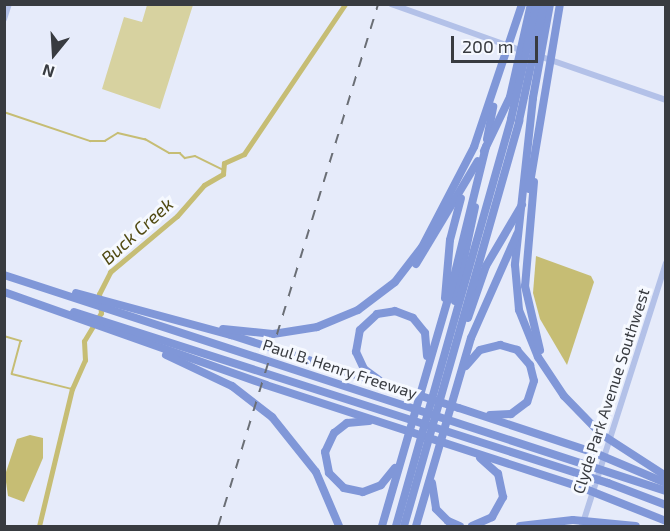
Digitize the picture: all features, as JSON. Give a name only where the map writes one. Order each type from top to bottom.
[{"type":"highway","points":[[346,316],[390,286],[417,255],[474,147],[501,70],[512,47],[522,4]]},
{"type":"highway","points":[[439,329],[455,215],[513,87],[531,4]]},
{"type":"highway","points":[[396,526],[516,104],[537,4]]},
{"type":"highway","points":[[404,526],[521,113],[544,4]]},
{"type":"highway","points":[[550,4],[534,88],[527,189],[515,265],[518,304],[538,357],[570,403],[601,434],[619,448],[666,476]]},
{"type":"highway","points":[[560,4],[549,60],[525,262],[526,298],[538,345],[570,403]]},
{"type":"highway","points":[[382,526],[439,329],[482,162],[501,70]]},
{"type":"highway","points":[[416,526],[477,320],[516,235],[540,141]]},
{"type":"highway","points":[[123,309],[135,308],[232,330],[273,334],[282,334],[346,316],[382,297],[416,264],[486,145]]},
{"type":"highway","points":[[427,417],[465,257],[482,162]]},
{"type":"highway","points":[[441,396],[481,279],[527,189]]},
{"type":"highway","name":"Paul B. Henry Freeway","points":[[4,273],[123,309],[269,360],[612,470],[666,491]]},
{"type":"highway","points":[[4,291],[262,384],[604,495],[666,520]]},
{"type":"highway","name":"Paul B. Henry Freeway","points":[[53,307],[116,330],[265,373],[608,483],[666,506]]},
{"type":"highway","points":[[135,308],[459,408],[615,460],[666,483]]},
{"type":"highway","points":[[411,393],[374,377],[359,361],[357,336],[363,325],[377,314],[401,312],[422,327],[428,350],[421,390]]},
{"type":"highway","points":[[116,330],[202,370],[260,406],[309,462],[339,526]]},
{"type":"highway","points":[[453,399],[468,362],[480,350],[505,345],[528,361],[534,386],[527,402],[518,410],[494,416],[459,408]]},
{"type":"highway","points":[[400,429],[363,421],[341,427],[330,439],[325,452],[331,477],[350,491],[378,488],[392,475],[407,438]]},
{"type":"highway","points":[[448,445],[489,463],[502,484],[497,511],[485,522],[472,526]]},
{"type":"highway","points":[[439,450],[432,496],[440,513],[460,526]]},
{"type":"highway","points":[[520,526],[573,520],[636,526]]},
{"type":"main road","points":[[4,19],[9,4]]},
{"type":"main road","points":[[391,4],[666,100]]},
{"type":"main road","name":"Clyde Park Avenue Southwest","points":[[582,526],[666,263]]},
{"type":"shaded area","points":[[147,5],[193,5],[160,109],[102,89],[124,17],[142,22]]},
{"type":"shaded area","points":[[536,256],[591,276],[594,282],[567,365],[540,319],[533,293]]},
{"type":"shaded area","points":[[30,435],[43,438],[43,458],[24,502],[8,496],[5,475],[17,439]]},
{"type":"waterway","name":"Buck Creek","points":[[39,526],[72,389],[85,360],[84,341],[101,313],[99,294],[110,272],[177,216],[204,185],[223,174],[224,163],[244,154],[345,4]]},
{"type":"waterway","points":[[4,112],[90,141],[105,141],[118,133],[145,139],[169,153],[180,153],[185,158],[195,156],[222,169]]},
{"type":"waterway","points":[[4,336],[21,341],[12,374],[72,389]]},
{"type":"railway","points":[[218,526],[378,4]]}]
